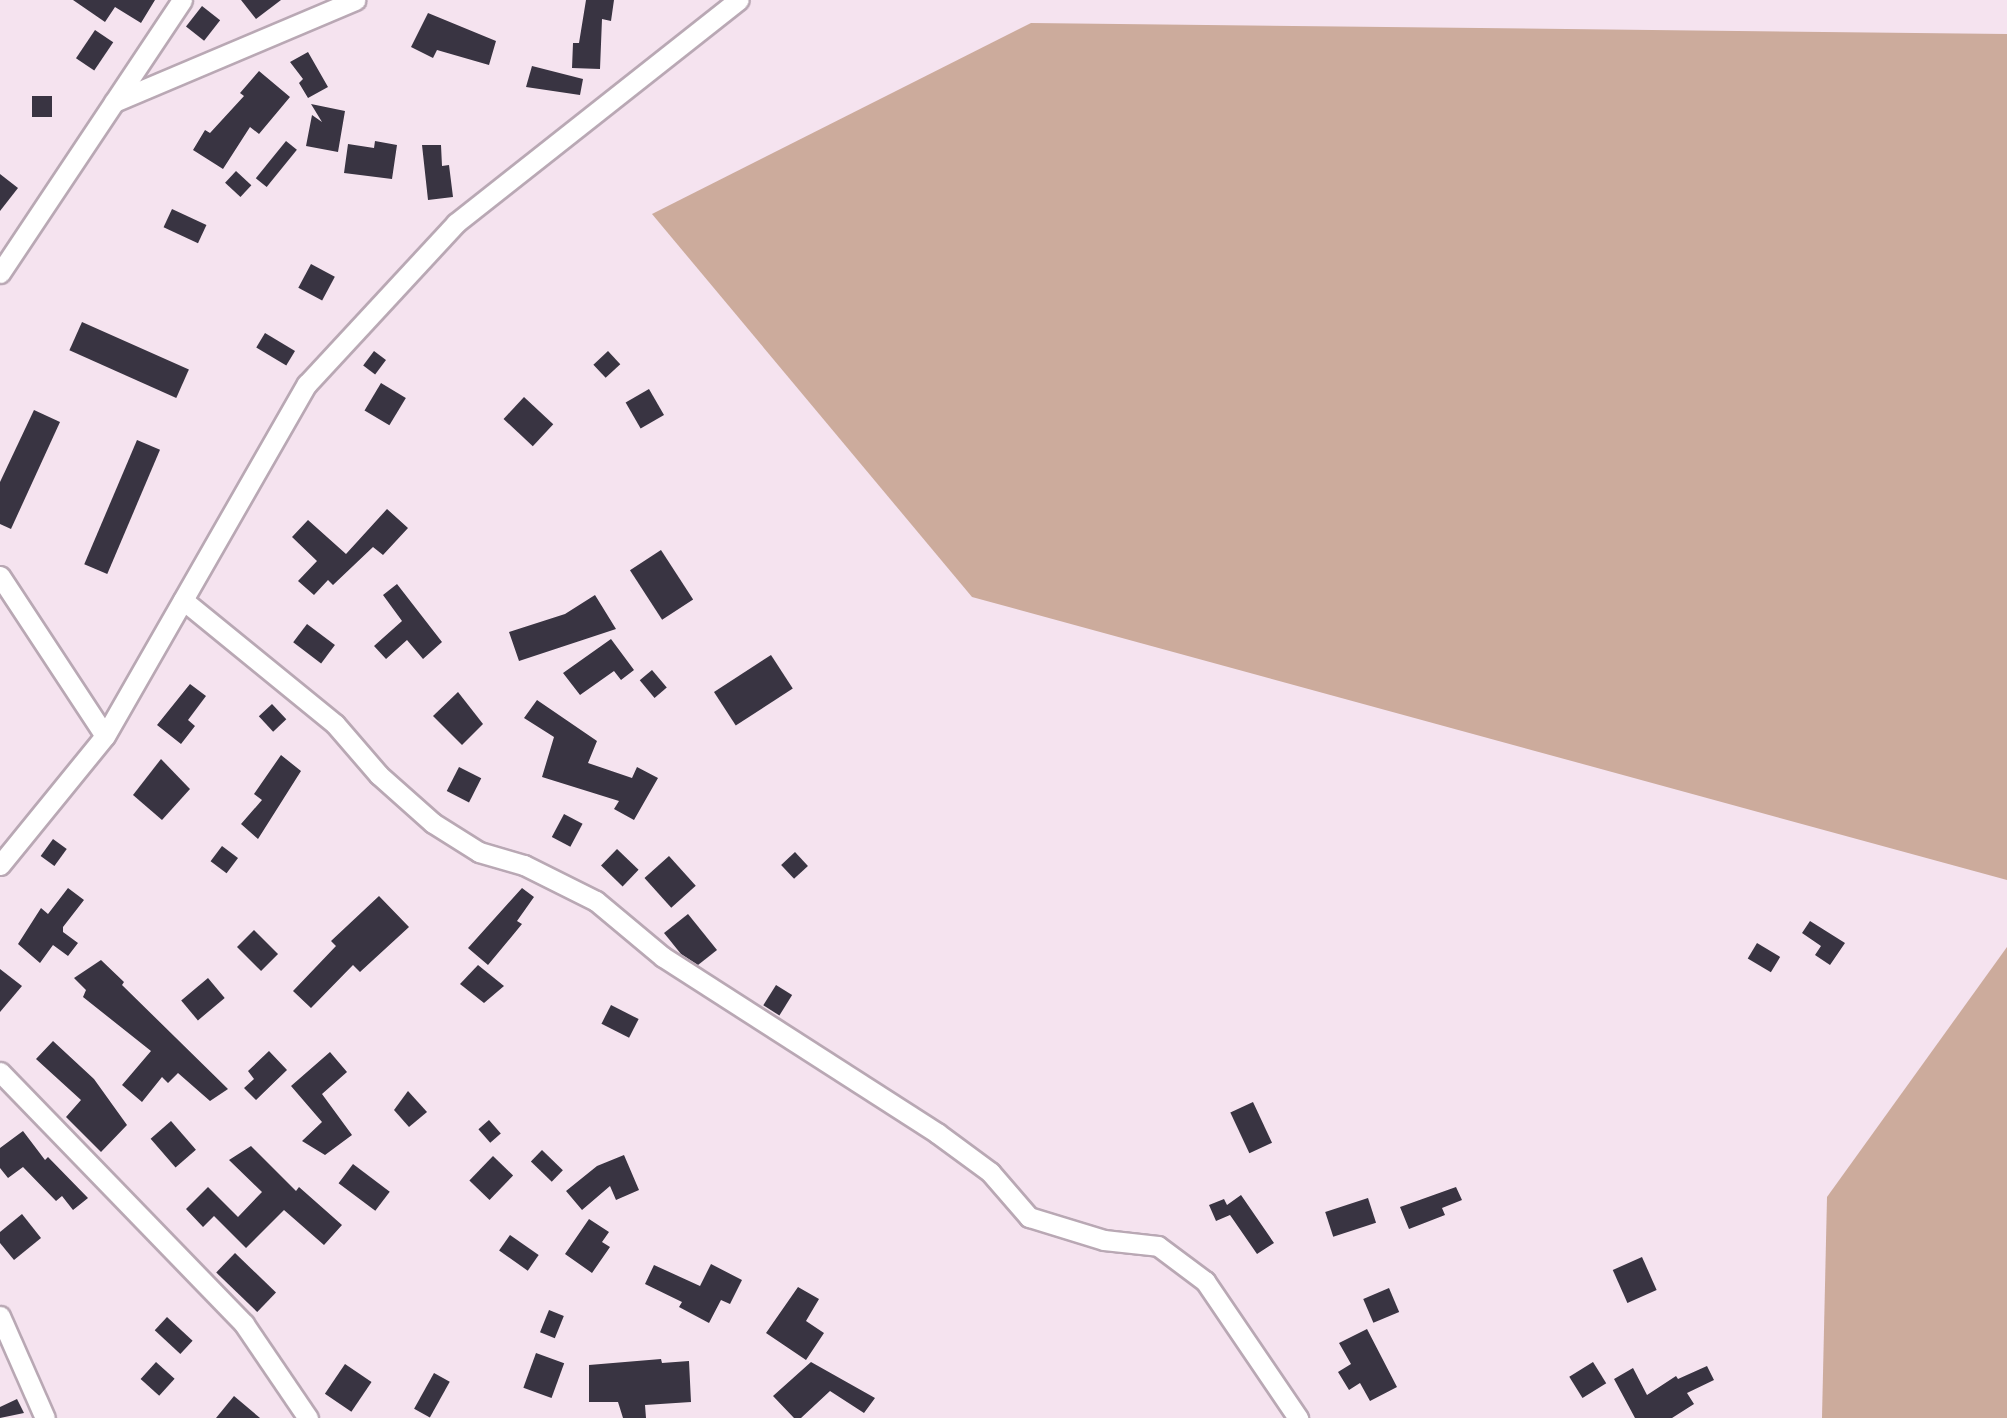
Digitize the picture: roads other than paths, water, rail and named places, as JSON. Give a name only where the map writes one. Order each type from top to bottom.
[{"type":"street","points":[[0,273],[182,0]]},
{"type":"street","points":[[113,102],[355,0]]},
{"type":"street","points":[[0,865],[105,736],[307,384],[404,274],[456,223],[738,0]]},
{"type":"street","points":[[0,576],[105,736]]},
{"type":"street","points":[[183,600],[335,724],[379,775],[433,823],[479,852],[524,865],[596,901],[663,957],[937,1133],[990,1172],[1030,1217],[1104,1240],[1158,1246],[1205,1282],[1298,1418]]},
{"type":"street","points":[[0,1072],[244,1324],[308,1418]]},
{"type":"street","points":[[0,1316],[45,1418]]}]
